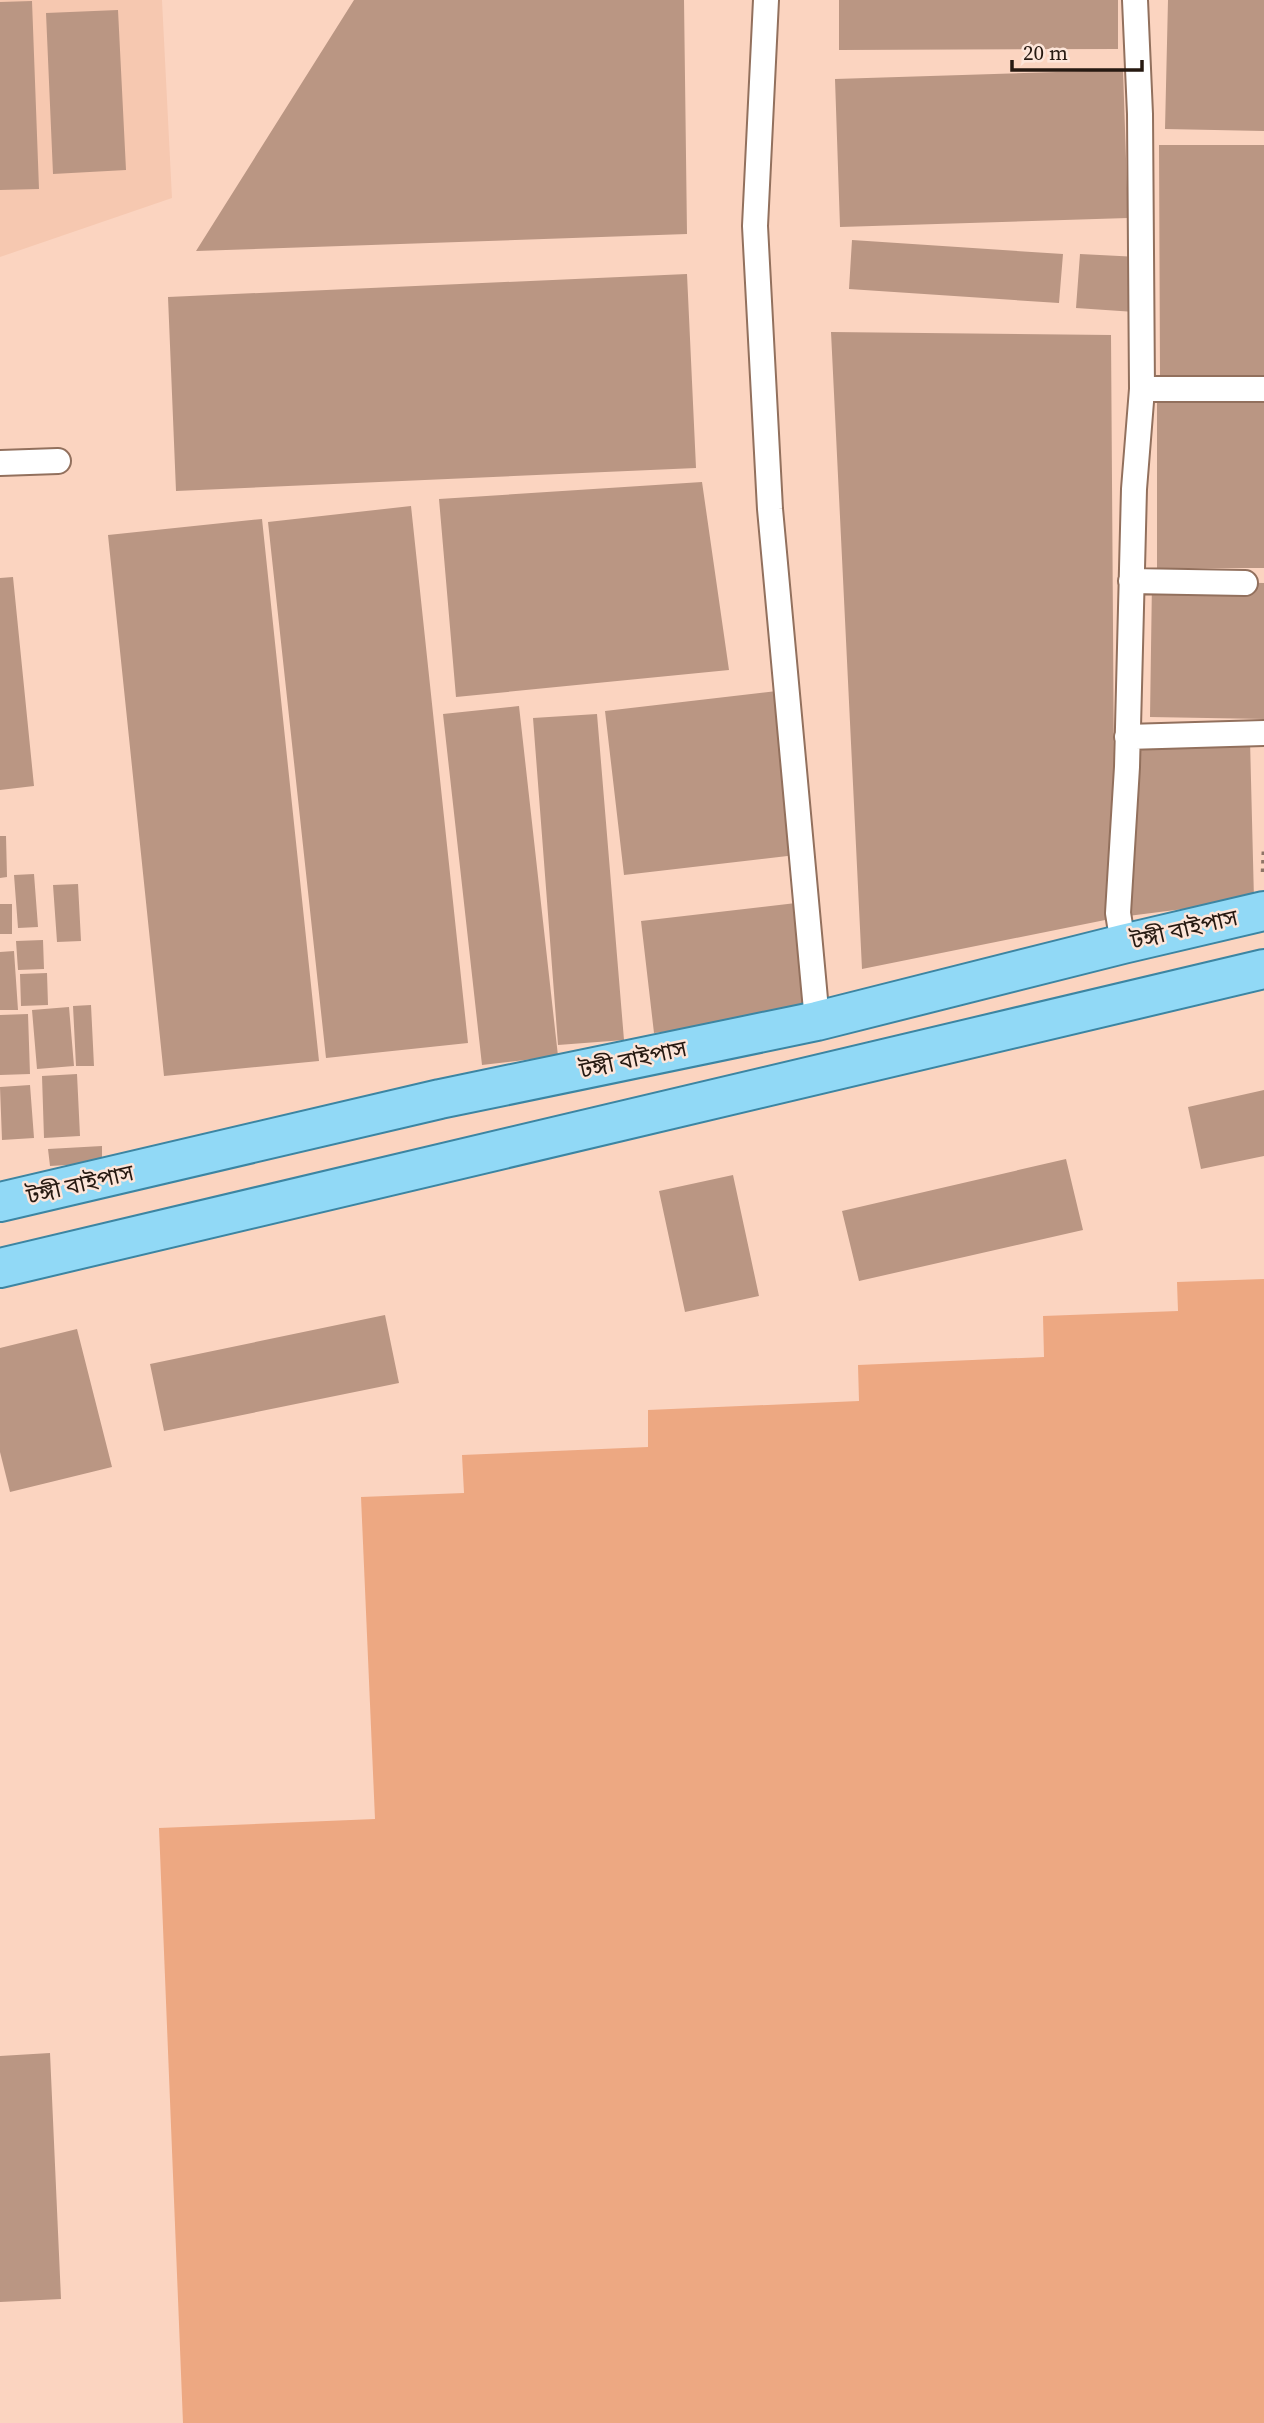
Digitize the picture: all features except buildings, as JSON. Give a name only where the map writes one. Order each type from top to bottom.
[{"type":"main road","name":"টঙ্গী বাইপাস","points":[[0,1202],[427,1102],[817,1021],[1123,943],[1264,911]]},
{"type":"main road","points":[[0,1268],[1264,969]]},
{"type":"lane","points":[[766,0],[755,226],[770,509],[817,1021]]},
{"type":"lane","points":[[1123,943],[1118,913],[1127,737],[1134,489],[1142,389],[1140,114],[1135,0]]},
{"type":"lane","points":[[1142,389],[1264,389]]},
{"type":"lane","points":[[0,463],[58,461]]},
{"type":"lane","points":[[1130,581],[1245,583]]},
{"type":"lane","points":[[1127,737],[1264,733]]},
{"type":"shaded area","points":[[0,0],[162,0],[172,198],[0,257]]},
{"type":"shaded area","points":[[1264,1279],[1264,2423],[183,2423],[159,1828],[375,1819],[361,1497],[464,1493],[462,1455],[648,1447],[648,1410],[859,1401],[858,1365],[1044,1357],[1043,1316],[1178,1311],[1177,1282]]}]
